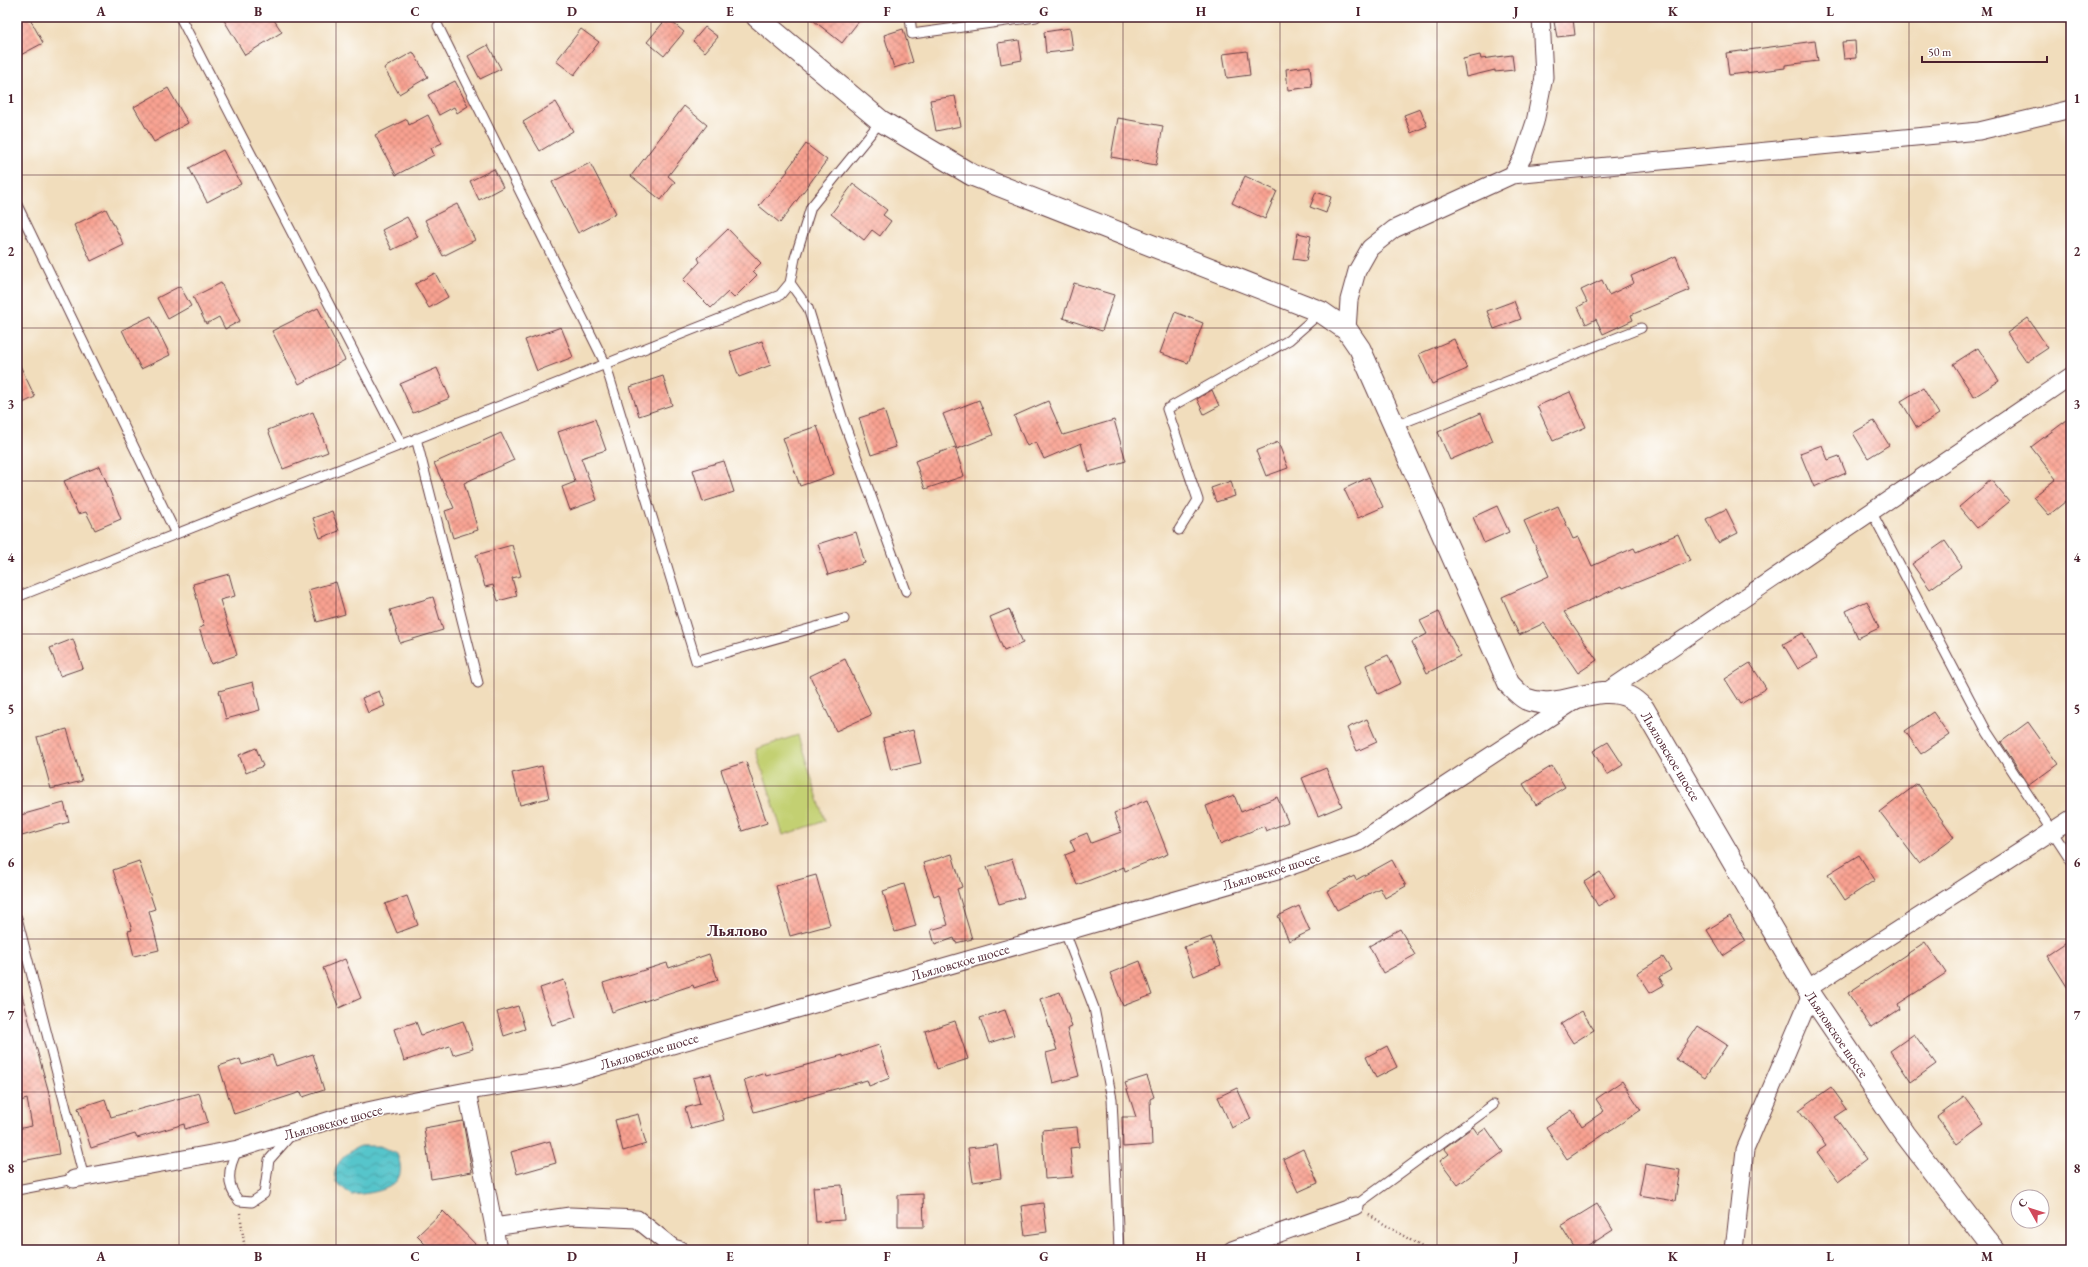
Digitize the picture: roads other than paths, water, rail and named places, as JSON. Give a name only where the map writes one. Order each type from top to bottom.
[{"type":"street","points":[[757,17],[881,121],[972,175],[1321,312],[1347,330],[1360,349],[1509,684],[1525,698],[1546,702],[1578,698]]},
{"type":"street","points":[[1512,175],[1524,155],[1535,122],[1544,77],[1541,17]]},
{"type":"street","points":[[1347,330],[1350,300],[1357,271],[1370,248],[1394,229],[1512,175],[1980,131],[2071,109]]},
{"type":"street","points":[[1606,692],[2071,376]]},
{"type":"street","name":"Льяловское шоссе","points":[[79,1178],[238,1149],[340,1117],[467,1091],[564,1076],[1277,871],[1359,842],[1578,698],[1606,692],[1630,697],[1644,709],[1809,992],[1905,1134],[1994,1250]]},
{"type":"street","points":[[1734,1250],[1745,1150],[1809,992],[2071,819]]},
{"type":"street","points":[[467,1091],[498,1250]]},
{"type":"street","points":[[1232,1250],[1355,1206]]},
{"type":"street","points":[[494,1227],[570,1216],[637,1219],[673,1248],[680,1250]]},
{"type":"lane","points":[[180,17],[402,445]]},
{"type":"lane","points":[[910,17],[912,34],[1036,17]]},
{"type":"lane","points":[[438,26],[605,363],[696,661],[844,619]]},
{"type":"lane","points":[[17,597],[605,363],[780,296],[790,283],[795,258],[812,207],[881,121]]},
{"type":"lane","points":[[17,205],[176,534]]},
{"type":"lane","points":[[790,283],[808,308],[843,420],[906,591]]},
{"type":"lane","points":[[1179,530],[1198,500],[1167,409],[1289,340],[1321,312]]},
{"type":"lane","points":[[1395,426],[1641,328]]},
{"type":"lane","points":[[416,438],[478,683]]},
{"type":"lane","points":[[1871,511],[1987,732],[2071,860]]},
{"type":"lane","points":[[17,918],[79,1178],[17,1190]]},
{"type":"lane","points":[[1065,932],[1094,1008],[1112,1099],[1119,1250]]},
{"type":"lane","points":[[1355,1206],[1493,1105]]},
{"type":"lane","points":[[238,1149],[232,1159],[228,1178],[232,1193],[239,1201],[252,1202],[264,1194],[270,1160],[293,1132]]},
{"type":"water","points":[[361,1146],[380,1146],[397,1154],[400,1166],[400,1175],[396,1182],[389,1187],[371,1193],[351,1195],[336,1182],[335,1174],[338,1164],[345,1156]]},
{"type":"district","name":"Льялово","points":[[737,930]]}]
